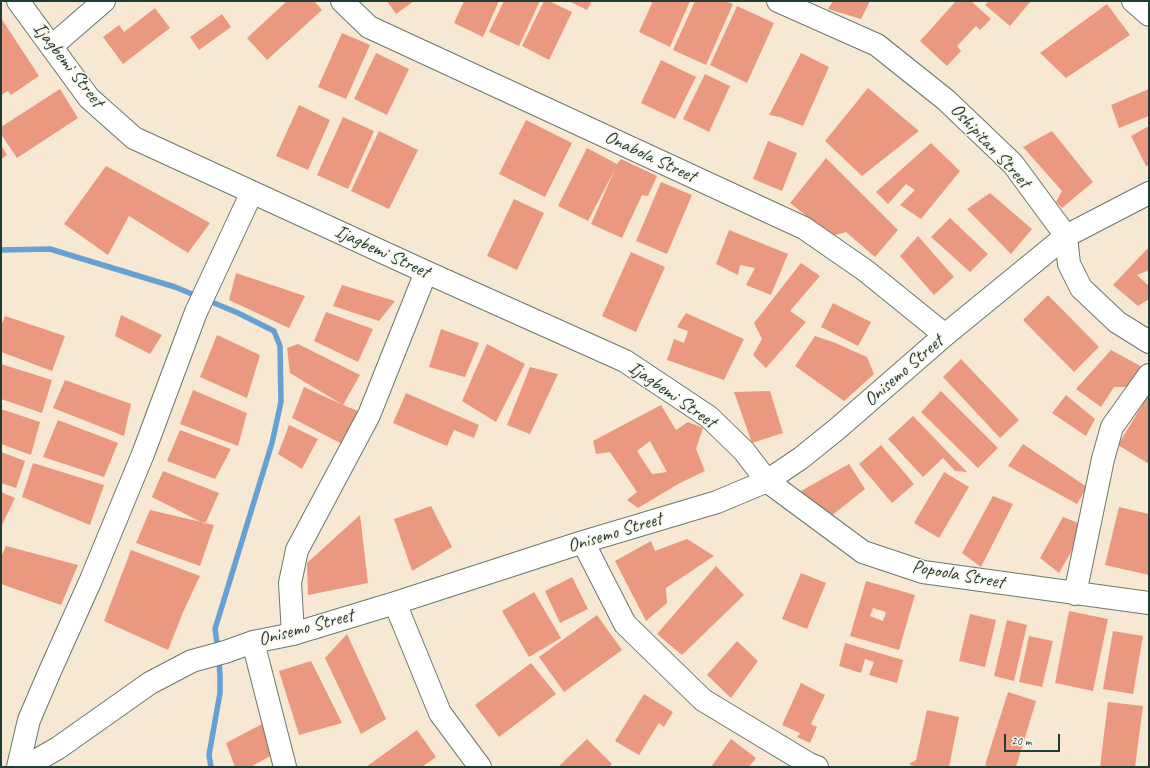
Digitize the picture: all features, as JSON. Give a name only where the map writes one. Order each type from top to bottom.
[{"type":"street","name":"Ijagbemi Street","points":[[18,1],[89,98],[134,138],[426,272],[625,361],[709,417],[744,451],[767,481]]},
{"type":"street","points":[[52,46],[104,1]]},
{"type":"street","name":"Onabola Street","points":[[342,1],[369,27],[804,228],[866,271],[945,335]]},
{"type":"street","name":"Oshipitan Street","points":[[778,1],[877,45],[946,100],[1013,164],[1066,236]]},
{"type":"street","points":[[1133,1],[1149,15]]},
{"type":"street","points":[[18,767],[29,720],[90,582],[140,461],[196,312],[252,192]]},
{"type":"street","name":"Onisemo Street","points":[[25,767],[58,748],[150,683],[192,661],[225,652],[253,642],[294,634],[395,603],[583,542],[717,502],[767,481],[801,458],[837,429],[945,335],[1066,236],[1149,192]]},
{"type":"street","points":[[1066,236],[1069,264],[1081,288],[1117,322],[1149,342]]},
{"type":"street","points":[[294,634],[290,583],[297,550],[369,415],[426,272]]},
{"type":"street","points":[[1075,594],[1103,459],[1112,427],[1149,375]]},
{"type":"street","name":"Popoola Street","points":[[767,481],[863,552],[923,572],[1149,603]]},
{"type":"street","points":[[583,542],[625,624],[703,700],[808,764],[817,767]]},
{"type":"street","points":[[395,603],[440,713],[480,767]]},
{"type":"street","points":[[253,642],[285,767]]},
{"type":"building","points":[[287,1],[314,1],[322,10],[267,60],[247,38]]},
{"type":"building","points":[[387,1],[414,1],[396,14]]},
{"type":"building","points":[[464,1],[499,1],[483,37],[454,23]]},
{"type":"building","points":[[504,1],[540,1],[519,46],[489,32]]},
{"type":"building","points":[[544,1],[549,1],[572,12],[549,60],[522,46]]},
{"type":"building","points":[[569,1],[592,1],[587,10]]},
{"type":"building","points":[[653,1],[690,1],[670,47],[639,32]]},
{"type":"building","points":[[695,1],[725,1],[733,4],[706,65],[673,50]]},
{"type":"building","points":[[833,1],[870,1],[861,19],[828,9]]},
{"type":"building","points":[[956,1],[971,1],[991,19],[980,30],[976,26],[957,46],[961,51],[947,66],[920,41]]},
{"type":"building","points":[[989,1],[1031,1],[1010,26],[985,5]]},
{"type":"building","points":[[1107,4],[1130,35],[1066,78],[1040,53]]},
{"type":"building","points":[[737,6],[774,23],[747,83],[710,65]]},
{"type":"building","points":[[155,8],[170,28],[123,64],[103,37],[119,25],[124,32]]},
{"type":"building","points":[[222,14],[231,27],[199,50],[190,37]]},
{"type":"building","points":[[1,18],[39,76],[11,95],[8,91],[1,95]]},
{"type":"building","points":[[342,33],[370,45],[346,99],[318,87]]},
{"type":"building","points":[[376,53],[409,69],[387,115],[354,99]]},
{"type":"building","points":[[801,53],[829,67],[803,126],[780,117],[769,115]]},
{"type":"building","points":[[661,60],[696,77],[675,119],[641,103]]},
{"type":"building","points":[[705,74],[730,86],[709,132],[683,119]]},
{"type":"building","points":[[868,88],[919,131],[862,176],[825,141]]},
{"type":"building","points":[[60,89],[78,118],[17,158],[1,134],[1,127]]},
{"type":"building","points":[[1149,89],[1149,116],[1119,128],[1111,105]]},
{"type":"building","points":[[299,105],[330,120],[308,170],[276,156]]},
{"type":"building","points":[[343,117],[374,131],[348,189],[317,175]]},
{"type":"building","points":[[526,120],[572,143],[545,197],[499,174]]},
{"type":"building","points":[[1149,126],[1149,165],[1146,166],[1131,136]]},
{"type":"building","points":[[379,131],[418,150],[389,209],[351,191]]},
{"type":"building","points":[[1052,131],[1093,182],[1062,208],[1056,202],[1062,191],[1023,147]]},
{"type":"building","points":[[768,141],[797,153],[782,191],[753,179]]},
{"type":"building","points":[[931,143],[960,171],[921,219],[900,205],[915,190],[906,184],[888,204],[876,192]]},
{"type":"building","points":[[1,145],[7,155],[1,159]]},
{"type":"building","points":[[587,148],[617,164],[621,159],[657,176],[648,196],[642,195],[622,238],[591,224],[615,169],[588,221],[558,206]]},
{"type":"building","points":[[826,158],[898,230],[875,257],[846,232],[832,236],[790,203]]},
{"type":"building","points":[[106,166],[210,223],[188,253],[129,216],[108,255],[64,224]]},
{"type":"building","points":[[661,182],[692,195],[667,254],[636,241]]},
{"type":"building","points":[[990,193],[1032,229],[1011,254],[967,209]]},
{"type":"building","points":[[514,199],[544,213],[517,270],[487,256]]},
{"type":"building","points":[[950,218],[988,254],[970,272],[931,237]]},
{"type":"building","points":[[729,230],[788,254],[771,295],[746,285],[755,268],[740,265],[738,275],[716,264]]},
{"type":"building","points":[[918,236],[954,277],[934,295],[900,256]]},
{"type":"building","points":[[1149,247],[1149,272],[1147,271],[1137,275],[1149,286],[1149,299],[1138,306],[1113,285]]},
{"type":"building","points":[[631,252],[665,267],[636,332],[602,316]]},
{"type":"building","points":[[801,263],[820,276],[790,311],[806,322],[766,368],[753,355],[762,339],[754,323]]},
{"type":"building","points":[[236,273],[305,296],[289,328],[229,300]]},
{"type":"building","points":[[342,285],[395,301],[379,321],[333,306]]},
{"type":"building","points":[[1048,295],[1099,347],[1074,372],[1023,320]]},
{"type":"building","points":[[833,303],[871,322],[858,346],[821,327]]},
{"type":"building","points":[[326,312],[373,329],[358,362],[314,341]]},
{"type":"building","points":[[686,313],[744,339],[724,380],[667,360],[674,339],[684,343],[688,331],[677,327]]},
{"type":"building","points":[[121,315],[162,335],[150,354],[115,336]]},
{"type":"building","points":[[5,316],[65,336],[52,371],[1,352],[1,327]]},
{"type":"building","points":[[441,329],[479,343],[465,377],[429,367]]},
{"type":"building","points":[[217,335],[260,355],[247,398],[200,377]]},
{"type":"building","points":[[815,336],[867,357],[874,374],[844,401],[795,366]]},
{"type":"building","points":[[298,344],[360,375],[343,405],[290,373],[287,348]]},
{"type":"building","points":[[487,344],[525,364],[496,422],[462,401]]},
{"type":"building","points":[[1111,350],[1146,369],[1129,387],[1114,387],[1101,407],[1076,389]]},
{"type":"building","points":[[961,359],[1019,420],[1000,438],[943,377]]},
{"type":"building","points":[[1,364],[52,380],[42,413],[1,399]]},
{"type":"building","points":[[530,367],[558,374],[530,434],[507,425]]},
{"type":"building","points":[[65,380],[131,404],[124,436],[53,408]]},
{"type":"building","points":[[304,387],[358,411],[342,444],[292,418]]},
{"type":"building","points":[[193,390],[247,413],[238,446],[180,424]]},
{"type":"building","points":[[770,391],[783,433],[752,443],[734,392]]},
{"type":"building","points":[[941,391],[998,448],[978,468],[921,412]]},
{"type":"building","points":[[406,393],[479,425],[474,438],[454,430],[447,446],[393,423]]},
{"type":"building","points":[[1149,394],[1149,464],[1118,445]]},
{"type":"building","points":[[1066,395],[1095,419],[1086,436],[1052,413]]},
{"type":"building","points":[[661,405],[676,430],[688,422],[703,428],[696,449],[705,471],[680,483],[638,508],[627,500],[637,492],[610,452],[596,454],[593,441]],"holes":[[[650,441],[667,472],[652,474],[637,451]]]},
{"type":"building","points":[[1,409],[40,422],[31,455],[1,444]]},
{"type":"building","points":[[913,416],[967,472],[955,471],[943,458],[923,477],[888,439]]},
{"type":"building","points":[[58,420],[118,443],[104,477],[43,457]]},
{"type":"building","points":[[289,425],[318,439],[302,469],[278,454]]},
{"type":"building","points":[[180,430],[231,449],[215,479],[167,461]]},
{"type":"building","points":[[1023,444],[1087,487],[1077,504],[1008,466]]},
{"type":"building","points":[[881,445],[914,484],[892,503],[859,464]]},
{"type":"building","points":[[1,452],[25,461],[16,488],[1,483]]},
{"type":"building","points":[[33,463],[104,485],[90,525],[22,497]]},
{"type":"building","points":[[849,464],[865,489],[830,517],[801,491]]},
{"type":"building","points":[[163,471],[219,493],[205,524],[152,497]]},
{"type":"building","points":[[944,472],[969,487],[939,538],[914,523]]},
{"type":"building","points":[[1,492],[15,498],[1,527]]},
{"type":"building","points":[[993,496],[1013,504],[981,567],[962,553]]},
{"type":"building","points":[[431,506],[452,547],[412,571],[394,519]]},
{"type":"building","points":[[1119,507],[1149,514],[1149,575],[1105,565]]},
{"type":"building","points":[[150,510],[214,525],[200,566],[136,543]]},
{"type":"building","points":[[360,515],[368,583],[308,595],[307,563]]},
{"type":"building","points":[[1063,517],[1086,526],[1059,573],[1040,558]]},
{"type":"building","points":[[687,539],[714,556],[666,588],[667,603],[646,621],[615,561],[651,541],[655,551]]},
{"type":"building","points":[[6,546],[78,565],[61,605],[1,584],[1,557]]},
{"type":"building","points":[[131,550],[200,576],[168,650],[104,621]]},
{"type":"building","points":[[716,566],[744,595],[682,655],[657,634]]},
{"type":"building","points":[[801,573],[826,583],[807,629],[782,619]]},
{"type":"building","points":[[572,577],[588,609],[560,623],[545,591]]},
{"type":"building","points":[[866,581],[915,595],[899,650],[850,636]],"holes":[[[873,608],[886,612],[883,621],[870,616]]]},
{"type":"building","points":[[534,592],[561,638],[529,657],[502,611]]},
{"type":"building","points":[[1069,611],[1108,619],[1093,691],[1055,683]]},
{"type":"building","points":[[970,614],[996,620],[985,667],[959,661]]},
{"type":"building","points":[[597,615],[622,650],[564,692],[539,657]]},
{"type":"building","points":[[1007,620],[1027,625],[1014,681],[994,676]]},
{"type":"building","points":[[1113,631],[1143,636],[1133,694],[1103,689]]},
{"type":"building","points":[[347,634],[386,719],[361,734],[325,658]]},
{"type":"building","points":[[1029,636],[1053,641],[1042,687],[1019,682]]},
{"type":"building","points":[[737,641],[758,661],[731,698],[707,675]]},
{"type":"building","points":[[845,643],[903,660],[897,683],[869,675],[874,662],[865,659],[861,673],[839,666]]},
{"type":"building","points":[[311,661],[342,723],[299,735],[279,671]]},
{"type":"building","points":[[531,663],[556,694],[499,737],[475,705]]},
{"type":"building","points":[[801,683],[825,695],[811,724],[817,727],[810,743],[797,737],[800,733],[782,725]]},
{"type":"building","points":[[1008,692],[1036,701],[1016,767],[990,767],[985,765]]},
{"type":"building","points":[[644,694],[673,712],[664,727],[659,723],[639,755],[615,741]]},
{"type":"building","points":[[1108,702],[1143,706],[1135,767],[1100,767]]},
{"type":"building","points":[[927,710],[959,717],[949,767],[916,767],[909,764],[916,760]]},
{"type":"building","points":[[262,724],[276,753],[250,767],[235,767],[226,743]]},
{"type":"building","points":[[417,730],[436,757],[422,767],[366,767]]},
{"type":"building","points":[[587,739],[612,764],[609,767],[558,767]]},
{"type":"building","points":[[731,739],[756,758],[749,767],[711,767]]},
{"type":"waterway","points":[[1,250],[50,249],[175,287],[199,297]]},
{"type":"waterway","points":[[207,300],[238,313],[274,331],[280,346],[281,402],[272,443],[215,629],[218,650]]},
{"type":"waterway","points":[[211,767],[209,755],[220,693],[219,659]]}]
